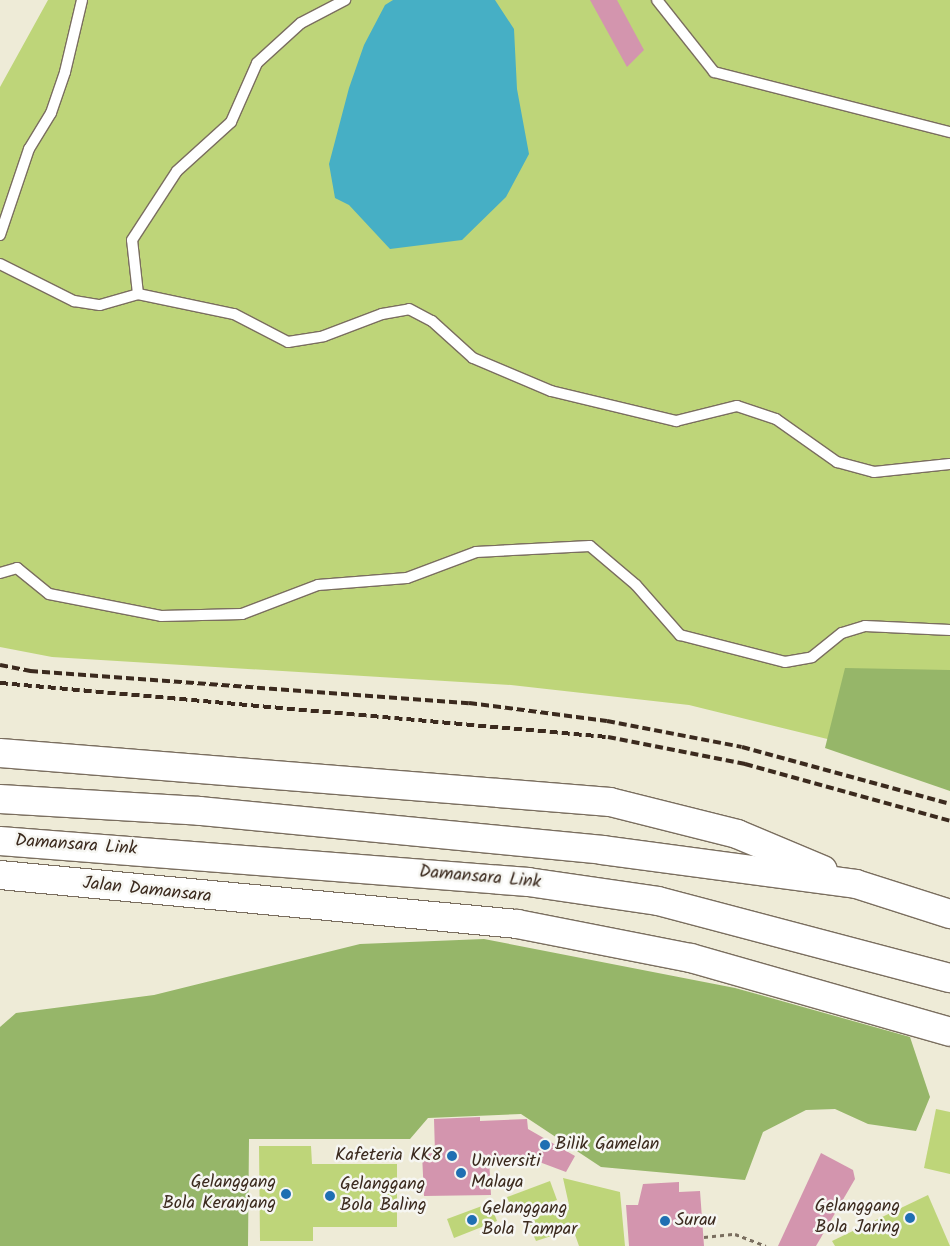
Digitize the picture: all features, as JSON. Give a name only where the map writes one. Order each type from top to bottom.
[{"type":"main road","points":[[0,753],[610,802],[737,834],[856,884],[950,914]]},
{"type":"main road","points":[[0,800],[200,811],[602,850],[856,884]]},
{"type":"main road","name":"Damansara Link","points":[[0,841],[195,854],[528,882],[658,901],[950,978]]},
{"type":"main road","name":"Jalan Damansara","points":[[0,875],[546,930],[691,958],[950,1032]]},
{"type":"main road","points":[[0,883],[154,892]]},
{"type":"lane","points":[[0,235],[29,149],[51,113],[65,72],[82,0]]},
{"type":"lane","points":[[138,294],[132,240],[177,171],[231,122],[257,63],[300,23],[345,0]]},
{"type":"lane","points":[[657,0],[714,72],[950,132]]},
{"type":"lane","points":[[0,264],[74,301],[100,305],[138,294],[234,314],[288,342],[324,336],[410,309],[432,321],[473,358],[551,391],[676,422],[737,406],[776,419],[837,462],[874,472],[950,464]]},
{"type":"lane","points":[[0,573],[17,568],[49,594],[161,616],[242,614],[318,585],[407,578],[476,552],[590,546],[636,584],[680,635],[785,662],[812,657],[842,633],[865,626],[950,630]]},
{"type":"path","points":[[704,1237],[735,1234],[766,1246]]},
{"type":"green space","points":[[48,0],[950,0],[950,769],[689,705],[511,685],[52,657],[0,647],[0,87]]},
{"type":"green space","points":[[845,668],[950,670],[950,791],[825,748]]},
{"type":"green space","points":[[484,939],[735,988],[910,1037],[930,1097],[916,1131],[868,1124],[835,1109],[806,1110],[763,1132],[745,1180],[601,1167],[521,1114],[428,1118],[410,1139],[249,1139],[248,1246],[0,1246],[0,1027],[16,1013],[154,995],[360,944]]},
{"type":"green space","points":[[936,1109],[950,1112],[950,1174],[924,1168]]},
{"type":"green space","name":"Gelanggang Bola Baling","points":[[259,1146],[311,1146],[312,1164],[397,1164],[397,1227],[313,1227],[313,1241],[260,1241]]},
{"type":"green space","points":[[563,1178],[620,1192],[625,1246],[579,1246],[573,1229],[536,1241],[527,1221],[569,1205]]},
{"type":"green space","name":"Gelanggang Bola Tampar","points":[[550,1181],[557,1200],[514,1215],[507,1197]]},
{"type":"green space","name":"Gelanggang Bola Jaring","points":[[928,1195],[950,1246],[835,1246],[832,1241]]},
{"type":"green space","name":"Gelanggang Bola Tampar","points":[[490,1203],[497,1221],[454,1238],[447,1219]]},
{"type":"water","points":[[393,0],[495,0],[514,29],[517,89],[529,154],[506,197],[462,240],[390,249],[349,205],[335,198],[329,164],[349,88],[364,45],[385,5]]},
{"type":"building","points":[[590,0],[617,0],[644,50],[627,67]]},
{"type":"building","name":"Kafeteria KK8","points":[[480,1117],[480,1121],[527,1119],[528,1129],[575,1156],[566,1172],[526,1157],[489,1158],[491,1195],[424,1196],[422,1154],[435,1153],[434,1119]]},
{"type":"building","points":[[821,1153],[853,1170],[855,1179],[816,1246],[778,1246]]},
{"type":"building","name":"Surau","points":[[679,1182],[679,1192],[700,1191],[704,1246],[629,1246],[626,1205],[638,1205],[643,1184]]},
{"type":"railway","points":[[0,665],[30,671],[469,703],[607,721],[742,747],[950,804]]},
{"type":"railway","points":[[0,683],[608,737],[745,764],[950,821]]},
{"type":"place","name":"Bilik Gamelan","points":[[545,1145]]},
{"type":"place","name":"Kafeteria KK8","points":[[452,1156]]},
{"type":"place","name":"Universiti Malaya","points":[[461,1173]]},
{"type":"place","name":"Gelanggang Bola Keranjang","points":[[286,1194]]},
{"type":"place","name":"Gelanggang Bola Baling","points":[[330,1196]]},
{"type":"place","name":"Gelanggang Bola Jaring","points":[[910,1218]]},
{"type":"place","name":"Gelanggang Bola Tampar","points":[[472,1220]]},
{"type":"place","name":"Surau","points":[[665,1221]]}]
